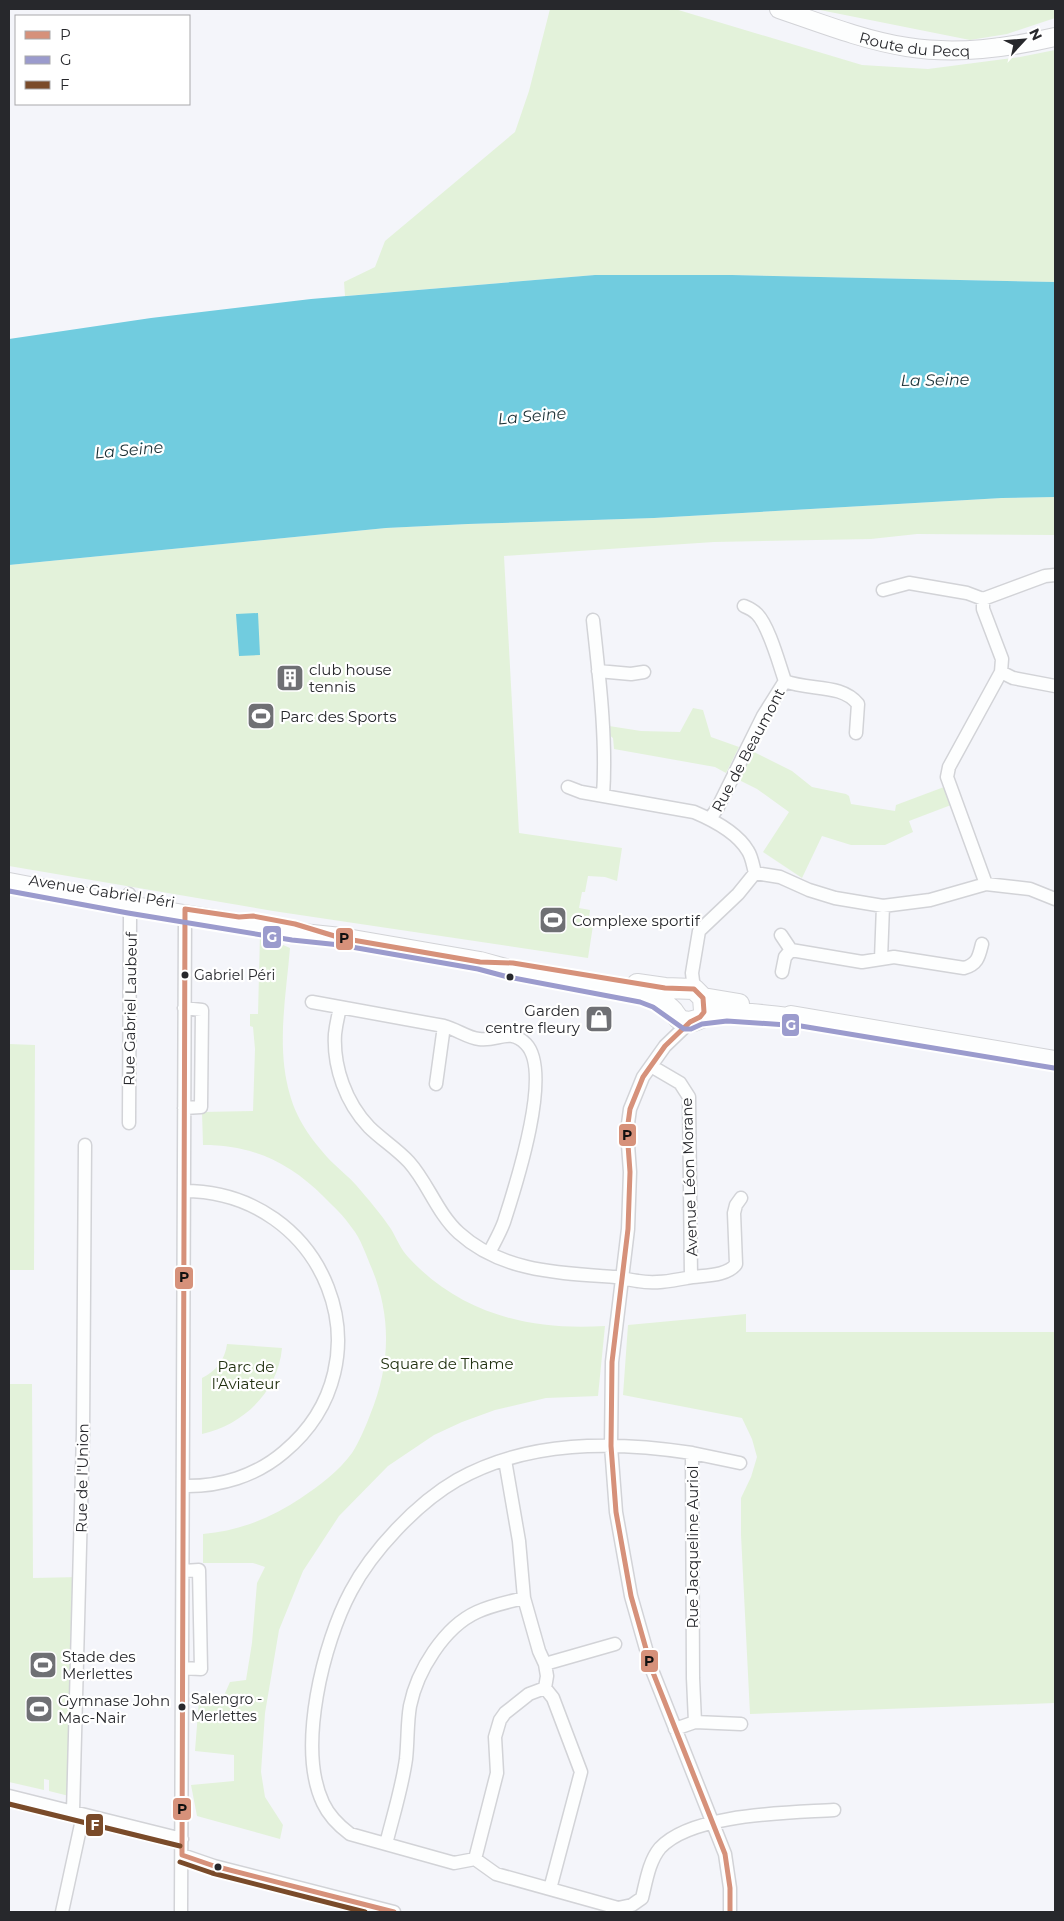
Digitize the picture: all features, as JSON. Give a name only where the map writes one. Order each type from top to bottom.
[{"type":"main road","name":"Route du Pecq","points":[[778,9],[868,38],[907,47],[944,50],[982,50],[1055,37]]},
{"type":"main road","name":"Avenue Gabriel Péri","points":[[9,876],[130,902]]},
{"type":"main road","name":"Avenue Gabriel Péri","points":[[9,883],[239,918],[253,916],[295,924],[341,938]]},
{"type":"main road","name":"Avenue Gabriel Péri","points":[[185,909],[293,933],[341,938],[480,962],[509,970],[688,1006]]},
{"type":"main road","points":[[688,1006],[727,1013],[802,1019],[1055,1061]]},
{"type":"street","points":[[883,590],[909,583],[967,593],[983,599],[1045,576],[1055,575]]},
{"type":"street","points":[[983,599],[983,610],[1002,659],[1001,672],[949,767],[947,777],[986,884]]},
{"type":"street","name":"Rue de Beaumont","points":[[744,606],[751,608],[758,614],[764,624],[785,681],[794,685],[843,692],[852,697],[858,704],[856,733]]},
{"type":"street","points":[[593,620],[605,774],[603,796]]},
{"type":"street","points":[[598,672],[631,674],[644,672]]},
{"type":"street","points":[[1001,672],[1013,678],[1055,686]]},
{"type":"street","name":"Rue de Beaumont","points":[[710,819],[763,716],[785,681]]},
{"type":"street","points":[[568,786],[581,792],[694,812],[710,819],[732,834],[748,851],[755,873]]},
{"type":"street","points":[[755,873],[780,877],[809,890],[835,898],[883,906],[930,900],[986,884],[1030,889],[1055,899]]},
{"type":"street","points":[[730,1912],[730,1888],[725,1854],[652,1670],[631,1596],[616,1512],[611,1446],[612,1362],[628,1229],[630,1172],[628,1131],[630,1109],[636,1091],[654,1068],[688,1006],[699,931],[738,894],[755,873]]},
{"type":"street","name":"Rue Gabriel Laubeuf","points":[[129,1123],[130,902]]},
{"type":"street","points":[[881,959],[883,906]]},
{"type":"street","points":[[181,1912],[185,909]]},
{"type":"street","points":[[780,934],[791,950],[862,962],[894,957],[964,968],[972,966],[978,960],[982,944]]},
{"type":"street","points":[[782,972],[785,957],[791,950]]},
{"type":"street","points":[[312,1002],[444,1026],[480,1039],[505,1035],[514,1036],[526,1044],[535,1061],[536,1070],[531,1126],[524,1156],[503,1224],[489,1254]]},
{"type":"street","points":[[184,1008],[202,1010],[200,1107],[184,1108]]},
{"type":"street","points":[[340,1008],[335,1034],[339,1074],[347,1095],[358,1114],[369,1127],[413,1167],[446,1218],[459,1232],[489,1254],[508,1262],[555,1273],[639,1281],[660,1282],[712,1274],[733,1268],[736,1264],[734,1213],[736,1205],[741,1198]]},
{"type":"street","points":[[436,1084],[444,1026]]},
{"type":"street","name":"Avenue Léon Morane","points":[[654,1068],[680,1083],[689,1096],[691,1277]]},
{"type":"street","name":"Rue de l'Union","points":[[62,1912],[78,1813],[85,1144]]},
{"type":"street","points":[[183,1486],[214,1484],[241,1478],[266,1466],[291,1446],[308,1428],[324,1400],[333,1374],[337,1343],[334,1309],[325,1280],[311,1255],[288,1228],[264,1211],[238,1199],[209,1192],[184,1191]]},
{"type":"street","name":"Rue Jacqueline Auriol","points":[[475,1859],[454,1863],[350,1834],[339,1826],[323,1804],[313,1761],[314,1728],[319,1687],[330,1638],[351,1590],[367,1566],[401,1525],[420,1506],[438,1492],[472,1472],[505,1460],[564,1447],[611,1446],[668,1449],[692,1453],[692,1660],[695,1722]]},
{"type":"street","points":[[692,1453],[740,1463]]},
{"type":"street","points":[[505,1460],[518,1541],[524,1598],[539,1651],[545,1664],[545,1688],[553,1698],[581,1772],[550,1889]]},
{"type":"street","points":[[182,1571],[199,1570],[200,1668],[182,1668]]},
{"type":"street","points":[[386,1844],[403,1775],[410,1704],[416,1684],[425,1665],[434,1651],[460,1623],[475,1613],[524,1598]]},
{"type":"street","points":[[545,1664],[614,1644]]},
{"type":"street","points":[[545,1688],[529,1694],[505,1713],[500,1720],[495,1737],[497,1772],[475,1859],[496,1874],[618,1908],[634,1909],[642,1898],[653,1860],[660,1848],[672,1838],[712,1823],[737,1817],[834,1810]]},
{"type":"street","points":[[675,1729],[695,1722],[741,1724]]},
{"type":"street","points":[[9,1796],[182,1840]]},
{"type":"street","points":[[182,1855],[214,1866],[394,1912]]},
{"type":"green space","points":[[550,9],[675,9],[862,65],[928,69],[1020,57],[1055,50],[1055,282],[732,275],[595,275],[345,296],[344,282],[375,267],[385,241],[515,132],[529,91]]},
{"type":"green space","points":[[815,9],[1055,9],[1055,18],[1007,34],[970,40]]},
{"type":"green space","name":"Parc des Sports","points":[[1055,497],[1055,535],[917,534],[871,539],[714,542],[504,556],[519,833],[622,848],[617,881],[605,877],[588,876],[585,892],[582,892],[579,908],[590,910],[589,918],[594,919],[588,958],[273,911],[9,866],[9,565],[386,528],[654,518],[1002,498]]},
{"type":"green space","points":[[693,708],[703,710],[711,737],[739,747],[726,773],[715,767],[614,749],[613,738],[609,735],[609,726],[641,731],[680,732]]},
{"type":"green space","points":[[752,751],[792,771],[812,787],[846,794],[849,796],[851,804],[895,811],[896,805],[944,787],[951,805],[909,821],[913,832],[885,845],[851,845],[822,836],[802,878],[763,852],[789,812],[757,789],[739,780]]},
{"type":"green space","name":"Square de Thame","points":[[260,935],[290,948],[283,1040],[286,1077],[297,1114],[320,1149],[353,1182],[379,1212],[406,1255],[429,1277],[451,1293],[499,1315],[550,1325],[577,1327],[605,1326],[598,1396],[546,1398],[495,1410],[434,1435],[388,1466],[339,1516],[303,1571],[279,1630],[265,1713],[261,1772],[265,1797],[283,1825],[280,1839],[197,1816],[191,1785],[234,1781],[234,1755],[195,1751],[199,1699],[222,1700],[230,1682],[246,1680],[252,1643],[257,1583],[265,1567],[253,1563],[203,1563],[203,1534],[242,1527],[278,1512],[315,1488],[341,1466],[357,1444],[377,1397],[385,1361],[386,1342],[383,1306],[372,1269],[358,1237],[339,1212],[297,1174],[269,1158],[238,1148],[203,1145],[202,1112],[253,1111],[255,1049],[253,1027],[250,1026],[250,1014],[258,1014]]},
{"type":"green space","points":[[9,1044],[35,1045],[34,1270],[9,1270]]},
{"type":"green space","points":[[746,1314],[746,1332],[1055,1332],[1055,1703],[750,1714],[741,1535],[741,1498],[751,1477],[757,1457],[752,1439],[742,1418],[623,1395],[628,1325]]},
{"type":"green space","name":"Parc de l'Aviateur","points":[[227,1344],[282,1348],[279,1364],[274,1379],[256,1404],[231,1423],[217,1430],[202,1434],[202,1378],[212,1372],[219,1364]]},
{"type":"green space","name":"Stade des Merlettes","points":[[9,1384],[32,1384],[33,1578],[80,1577],[69,1796],[49,1791],[49,1780],[44,1779],[44,1790],[9,1782]]},
{"type":"water","name":"La Seine","points":[[595,275],[732,275],[1055,282],[1055,497],[1002,498],[654,518],[386,528],[9,565],[9,339],[151,318],[311,299]]},
{"type":"water","points":[[258,613],[260,655],[239,656],[236,614]]},
{"type":"transit line","name":"G","points":[[9,891],[128,913],[292,940],[340,945],[478,969],[508,977],[640,1002],[653,1007],[684,1029],[691,1029],[702,1024],[727,1021],[801,1026],[1054,1068]]},
{"type":"transit line","name":"P","points":[[394,1912],[214,1866],[182,1855],[185,909],[239,917],[253,916],[295,924],[341,938],[480,962],[513,963],[665,988],[694,989],[703,998],[704,1012],[700,1017],[690,1022],[665,1046],[643,1077],[630,1109],[627,1131],[630,1172],[628,1229],[612,1362],[611,1446],[616,1512],[631,1596],[652,1670],[725,1854],[730,1888],[730,1912]]},
{"type":"transit line","name":"F","points":[[9,1804],[180,1846]]},
{"type":"transit line","name":"F","points":[[180,1862],[212,1873],[365,1912]]},
{"type":"place","name":"club house tennis","points":[[290,678]]},
{"type":"place","name":"Parc des Sports","points":[[261,716]]},
{"type":"place","name":"Complexe sportif","points":[[553,920]]},
{"type":"place","name":"Gabriel Péri","points":[[185,975]]},
{"type":"place","name":"Garden centre fleury","points":[[599,1019]]},
{"type":"place","name":"Stade des Merlettes","points":[[43,1665]]},
{"type":"place","name":"Salengro - Merlettes","points":[[182,1707]]},
{"type":"place","name":"Gymnase John Mac-Nair","points":[[39,1709]]}]
